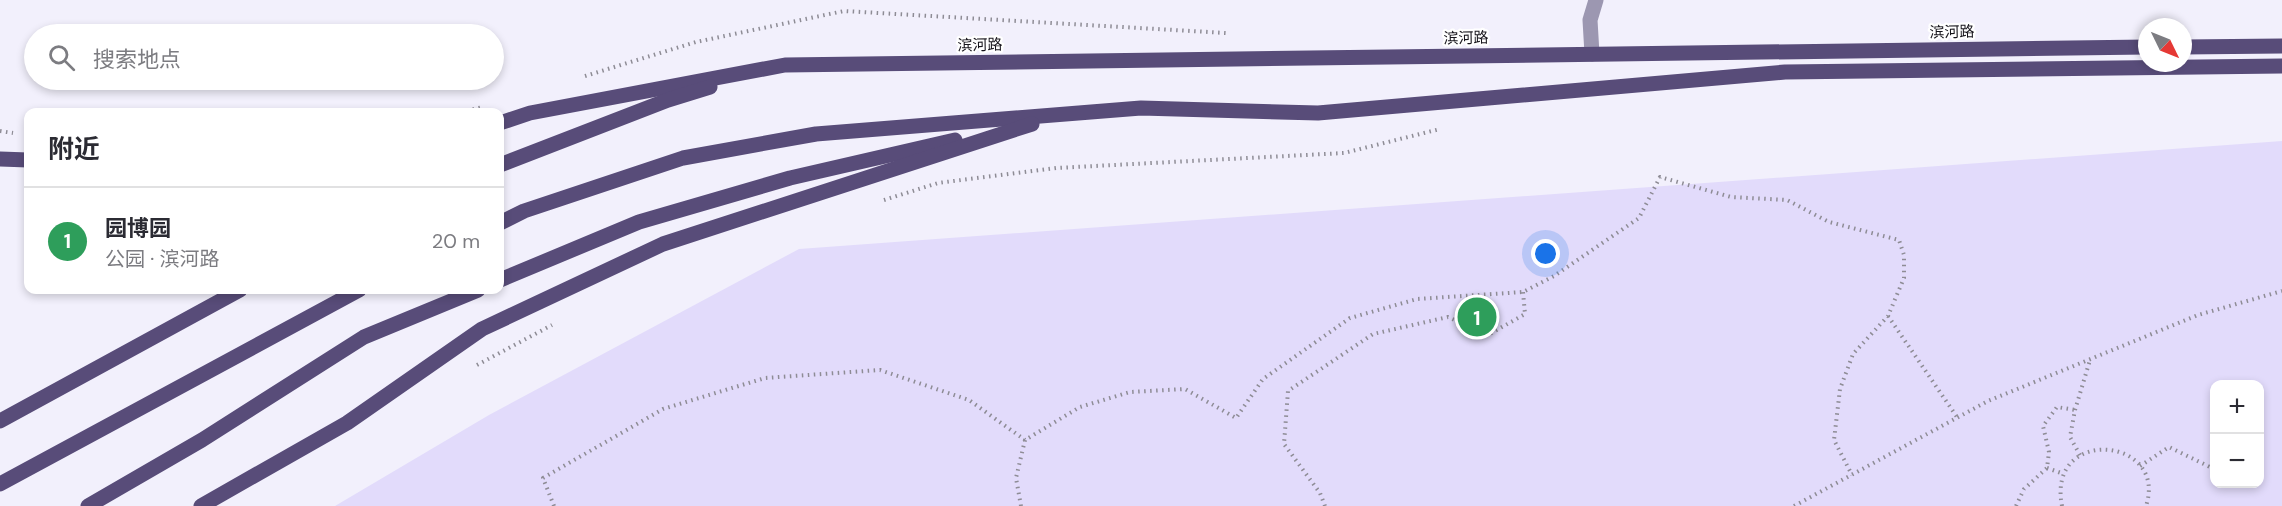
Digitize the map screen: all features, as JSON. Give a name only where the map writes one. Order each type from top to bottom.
[{"type":"main road","points":[[2192,47],[2282,46]]},
{"type":"main road","name":"滨河路","points":[[785,64],[2138,47]]},
{"type":"main road","points":[[504,122],[530,113],[785,64]]},
{"type":"main road","points":[[504,163],[668,100],[785,64]]},
{"type":"main road","points":[[504,221],[524,211],[683,158],[816,134],[1055,117],[1141,108],[1318,113],[1785,72],[2282,66]]},
{"type":"main road","points":[[504,278],[639,222],[790,178],[1055,117]]},
{"type":"main road","points":[[201,506],[347,423],[482,329],[663,244],[1055,117]]},
{"type":"main road","points":[[0,159],[24,160]]},
{"type":"main road","points":[[0,421],[233,294]]},
{"type":"main road","points":[[0,484],[352,294]]},
{"type":"main road","points":[[88,506],[202,440],[364,338],[468,294]]},
{"type":"street","points":[[1592,54],[1590,20],[1596,0]]},
{"type":"path","points":[[883,200],[938,183],[1056,168],[1344,153],[1448,126]]},
{"type":"path","points":[[1021,506],[1016,478],[1025,440],[1080,407],[1131,392],[1185,389],[1236,418],[1263,379],[1350,318],[1418,299],[1523,292],[1554,276],[1639,218],[1660,177],[1731,197],[1787,200],[1829,222],[1899,240],[1904,255],[1904,278],[1888,316],[1853,354],[1840,389],[1834,440],[1852,474]]},
{"type":"path","points":[[1794,506],[1988,400],[2198,315],[2282,291]]},
{"type":"path","points":[[1325,506],[1320,493],[1284,444],[1288,391],[1373,334],[1448,316],[1488,335],[1525,314],[1523,292]]},
{"type":"path","points":[[1888,316],[1957,417]]},
{"type":"path","points":[[469,370],[562,321]]},
{"type":"path","points":[[2080,455],[2070,437],[2075,410],[2090,360]]},
{"type":"path","points":[[554,506],[543,478],[663,409],[765,378],[880,370],[969,400],[1025,440]]},
{"type":"path","points":[[2016,506],[2025,489],[2047,468],[2049,452],[2043,426],[2057,407],[2075,410]]},
{"type":"path","points":[[2140,466],[2169,447],[2210,467]]},
{"type":"path","points":[[2062,506],[2060,495],[2064,474],[2080,455],[2094,449],[2109,448],[2124,452],[2140,466],[2148,489],[2146,506]]},
{"type":"path","points":[[2047,468],[2064,474]]},
{"type":"shaded area","points":[[2282,141],[2282,506],[335,506],[489,415],[799,249]]},
{"type":"place","name":"园博园","points":[[1477,317]]}]
